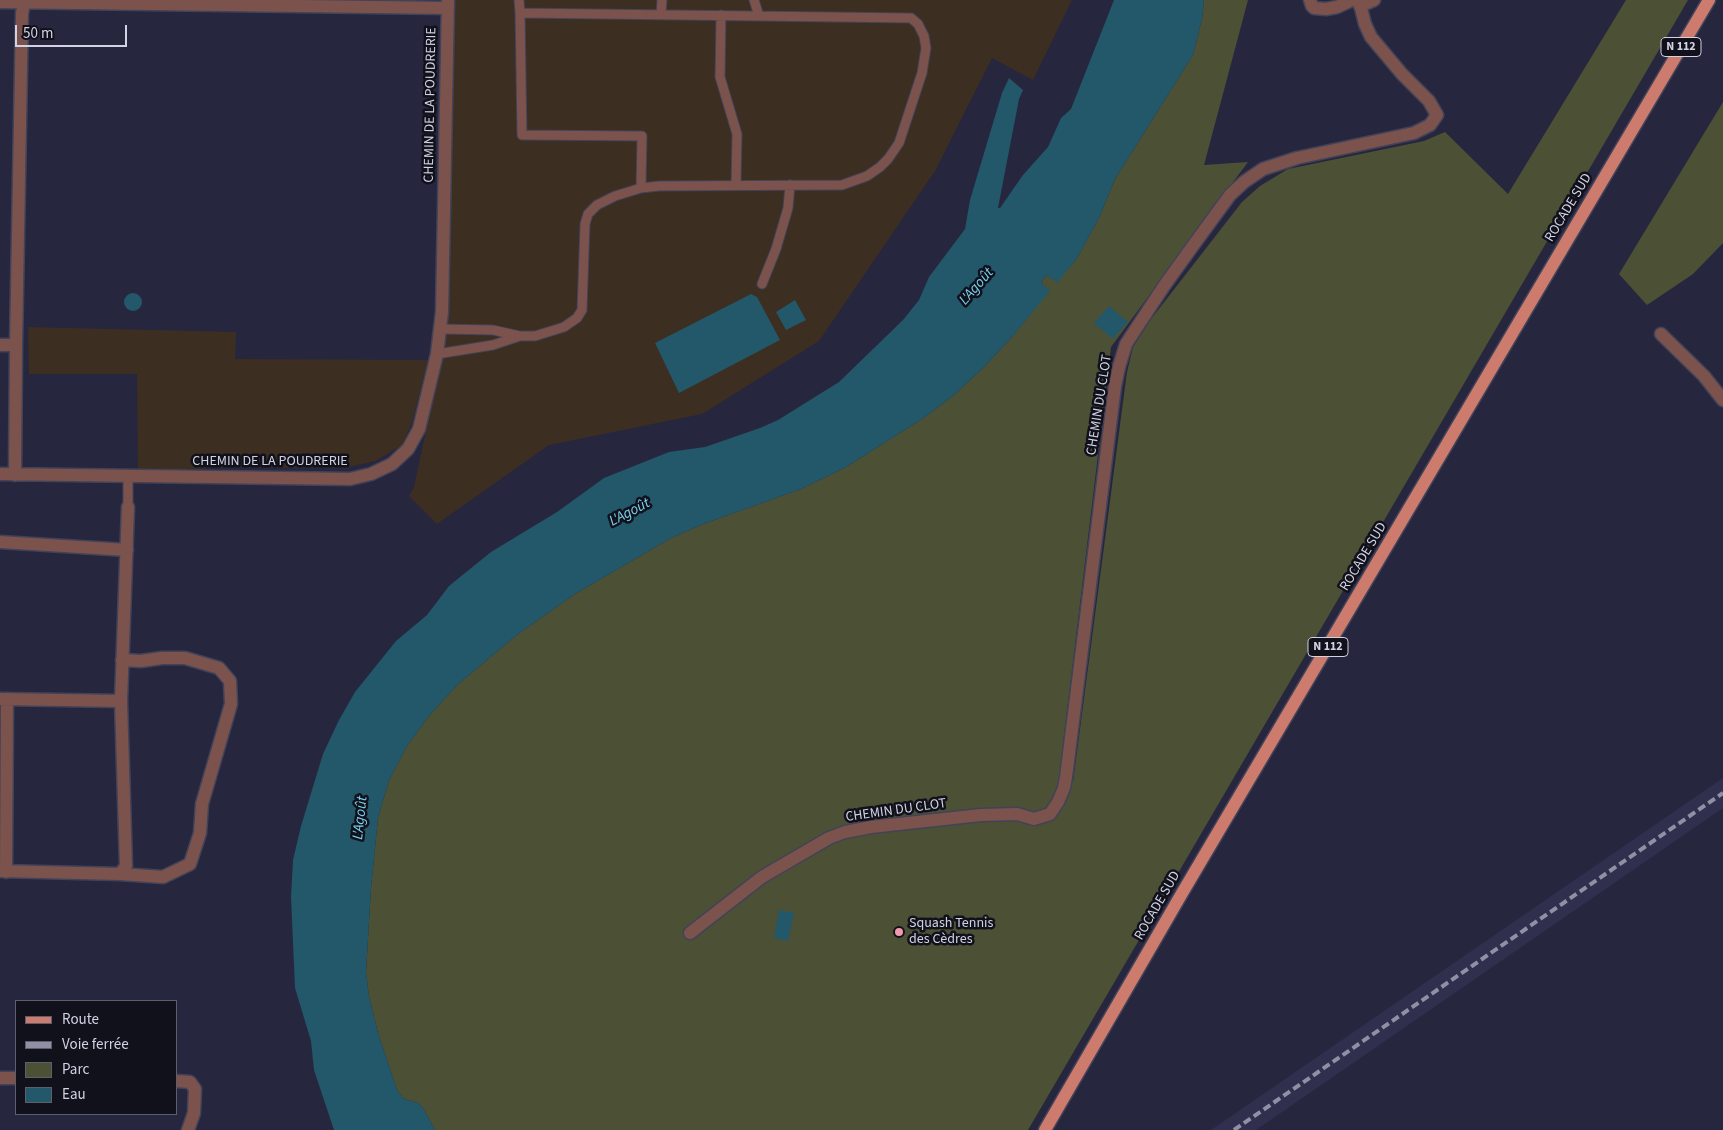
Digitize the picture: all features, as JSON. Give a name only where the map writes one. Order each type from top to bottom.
[{"type":"main road","name":"ROCADE SUD","points":[[1045,1130],[1166,921],[1709,0]]},
{"type":"main road","points":[[1654,94],[1719,0]]},
{"type":"street","points":[[1310,0],[1312,6],[1317,9],[1333,8],[1374,0]]},
{"type":"street","points":[[15,475],[22,13],[25,1]]},
{"type":"street","points":[[0,2],[448,4]]},
{"type":"street","name":"CHEMIN DU CLOT","points":[[690,933],[762,877],[812,847],[845,832],[870,827],[981,815],[1017,814],[1042,808],[1064,788],[1115,386],[1126,344],[1192,247],[1230,195],[1244,182],[1263,169],[1297,158],[1414,133],[1430,125],[1437,115],[1429,101],[1402,74],[1371,37],[1364,24],[1357,2]]},
{"type":"street","name":"CHEMIN DE LA POUDRERIE","points":[[0,474],[350,479],[371,474],[392,464],[408,449],[419,429],[437,354],[442,312],[448,4]]},
{"type":"street","points":[[1661,334],[1704,376],[1723,400]]},
{"type":"street","points":[[0,345],[16,345]]},
{"type":"street","points":[[120,874],[126,866],[121,701],[128,507]]},
{"type":"street","points":[[0,542],[127,550]]},
{"type":"street","points":[[121,701],[4,699],[3,871],[163,877],[190,864],[200,833],[202,804],[231,704],[230,681],[219,668],[185,658],[162,658],[141,661],[122,660]]},
{"type":"street","points":[[0,1078],[15,1078]]},
{"type":"street","points":[[178,1081],[190,1082],[195,1089],[194,1113],[188,1130]]},
{"type":"lane","points":[[519,0],[522,135],[642,136],[641,188]]},
{"type":"lane","points":[[661,14],[662,0]]},
{"type":"lane","points":[[754,0],[759,16]]},
{"type":"lane","points":[[440,329],[493,330],[520,336],[535,336],[564,327],[577,318],[582,310],[585,224],[588,214],[597,205],[615,196],[641,188],[675,185],[842,185],[867,176],[888,159],[899,143],[922,73],[926,48],[918,24],[910,18],[520,13]]},
{"type":"lane","points":[[721,15],[720,77],[737,134],[736,185]]},
{"type":"lane","points":[[762,284],[776,249],[788,208],[790,185]]},
{"type":"lane","points":[[437,354],[493,345],[520,336]]},
{"type":"lane","points":[[128,476],[128,507]]},
{"type":"shaded area","points":[[448,0],[1072,0],[1033,80],[992,58],[935,171],[819,341],[702,414],[549,445],[437,524],[409,496],[414,487],[441,360]]},
{"type":"shaded area","points":[[28,327],[236,332],[235,359],[428,360],[412,423],[402,445],[376,461],[344,468],[232,467],[138,471],[137,374],[29,374]]},
{"type":"shaded area","points":[[1723,778],[1723,808],[1256,1130],[1211,1130]]},
{"type":"green space","points":[[1204,0],[1248,0],[1204,165],[1248,162],[1111,347],[1061,761],[1073,782],[1127,372],[1133,347],[1151,319],[1242,202],[1260,186],[1288,169],[1424,141],[1445,132],[1508,194],[1626,0],[1688,0],[1028,1130],[435,1130],[423,1108],[418,1103],[404,1099],[397,1090],[378,1033],[369,997],[366,972],[371,888],[378,818],[389,780],[407,746],[428,717],[457,685],[518,634],[575,594],[671,538],[703,524],[801,489],[846,467],[925,417],[954,395],[984,367],[1011,338],[1049,291],[1041,282],[1047,275],[1057,282],[1077,258],[1099,218],[1115,179],[1193,55],[1202,19]]},
{"type":"green space","points":[[1723,102],[1723,243],[1693,274],[1647,305],[1619,274]]},
{"type":"water","name":"L'Agoût","points":[[1114,0],[1204,0],[1202,19],[1193,55],[1115,179],[1099,218],[1077,258],[1057,283],[1047,275],[1041,282],[1050,291],[984,367],[954,395],[925,417],[846,467],[801,489],[703,524],[671,538],[575,594],[518,634],[457,685],[428,717],[407,746],[389,780],[378,818],[371,888],[366,972],[369,997],[378,1033],[397,1090],[404,1099],[418,1103],[423,1108],[435,1130],[334,1130],[314,1070],[311,1041],[295,988],[291,897],[293,860],[301,826],[323,754],[355,692],[396,641],[427,615],[449,586],[491,552],[557,512],[604,478],[669,452],[705,447],[760,428],[778,420],[839,382],[903,320],[919,300],[929,277],[965,229],[970,200],[1002,93],[1009,78],[1023,90],[1019,99],[998,208],[1000,208],[1023,175],[1048,147],[1061,118],[1071,109]]},
{"type":"water","points":[[133,293],[139,296],[142,302],[139,308],[133,311],[127,308],[124,302],[127,296]]},
{"type":"water","points":[[751,294],[757,297],[780,340],[679,393],[655,343]]},
{"type":"water","points":[[795,300],[806,320],[786,330],[776,312]]},
{"type":"water","points":[[1109,306],[1128,322],[1113,339],[1094,323]]},
{"type":"water","points":[[779,910],[794,913],[788,941],[774,938]]},
{"type":"railway","points":[[1234,1130],[1723,793]]},
{"type":"place","name":"Squash Tennis des Cèdres","points":[[899,932]]}]
